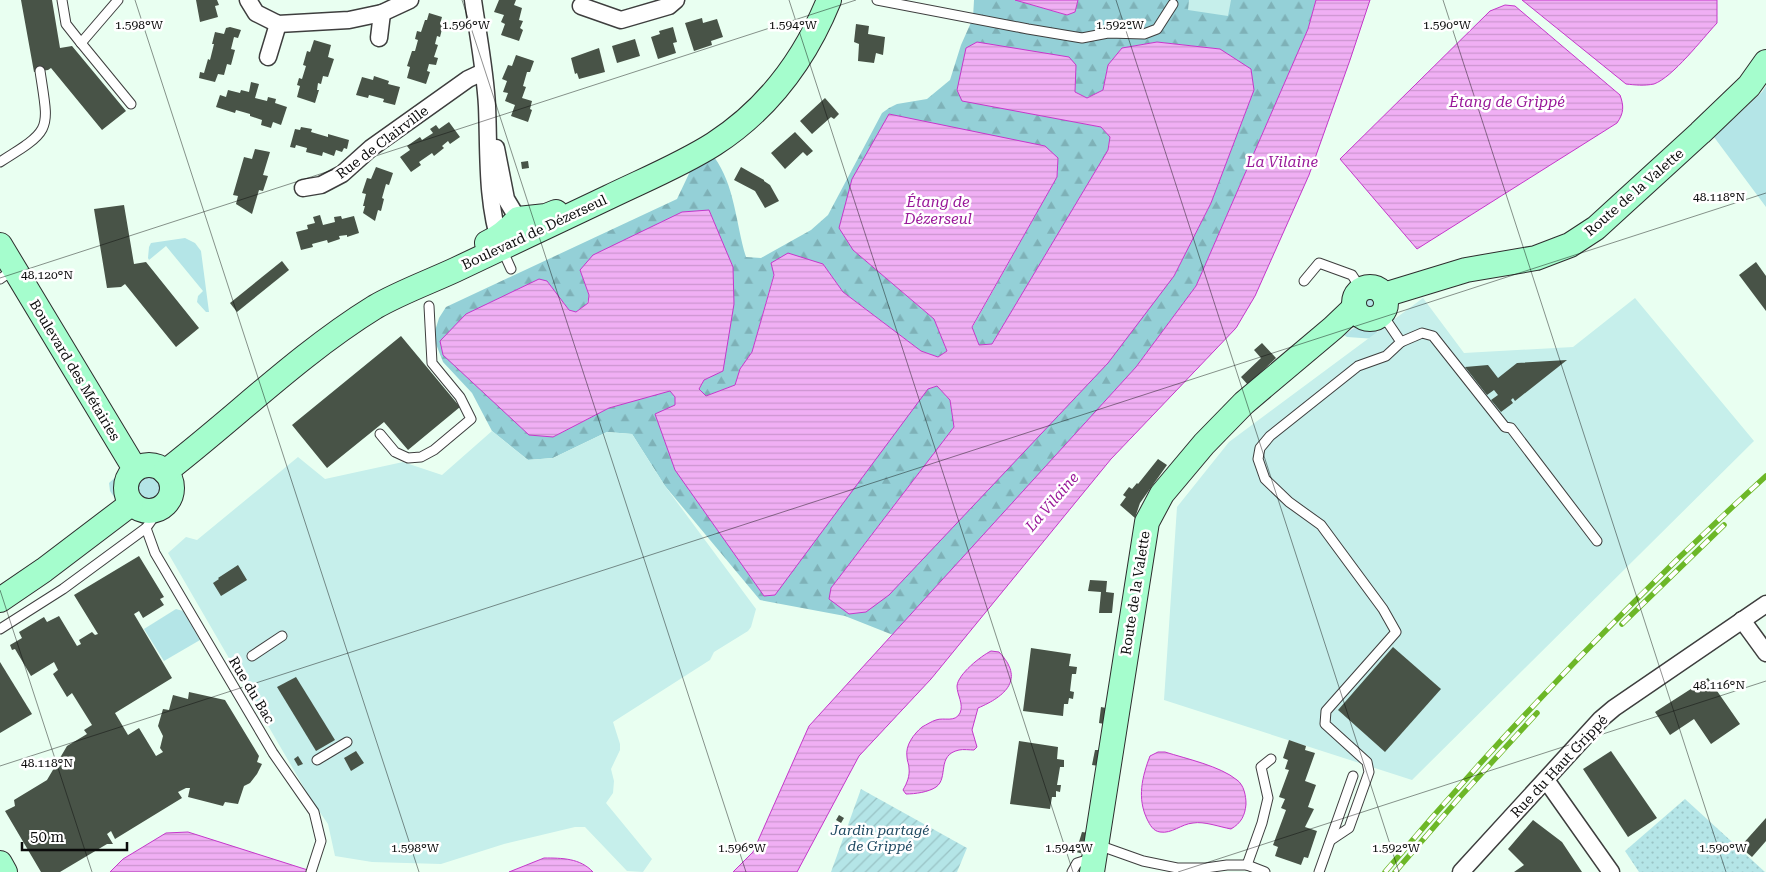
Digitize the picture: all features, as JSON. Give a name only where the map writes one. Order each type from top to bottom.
[{"type":"street","points":[[248,0],[256,13],[278,24],[349,20],[382,14],[410,0]]},
{"type":"street","points":[[473,0],[487,104],[493,214],[504,252]]},
{"type":"street","points":[[581,6],[621,20],[668,6],[676,0]]},
{"type":"street","name":"Boulevard de Dézerseul","points":[[165,472],[303,359],[342,329],[377,306],[504,252],[690,158],[721,139],[757,110],[798,62],[818,28],[830,0]]},
{"type":"street","points":[[379,38],[382,14]]},
{"type":"street","points":[[268,57],[278,24]]},
{"type":"street","name":"Route de la Valette","points":[[1357,299],[1356,313],[1365,320],[1372,320],[1383,305],[1466,270],[1536,258],[1570,246],[1596,228],[1700,133],[1749,86],[1766,62]]},
{"type":"street","name":"Rue de Clairville","points":[[303,188],[321,185],[342,174],[371,148],[468,79],[484,72]]},
{"type":"street","points":[[487,104],[506,200],[518,219]]},
{"type":"street","name":"Boulevard de Dézerseul","points":[[504,252],[508,230],[518,219],[546,216],[690,158]]},
{"type":"street","name":"Boulevard des Métairies","points":[[0,245],[7,274],[135,469]]},
{"type":"street","name":"Route de la Valette","points":[[1094,858],[1147,522],[1162,494],[1204,444],[1244,403],[1333,328],[1357,299]]},
{"type":"street","points":[[152,466],[165,472],[171,481],[171,496],[167,503],[150,520],[145,511],[131,504],[125,489],[130,474],[135,469],[152,466]]},
{"type":"street","points":[[0,600],[44,570],[131,504]]},
{"type":"street","name":"Rue du Haut Grippé","points":[[1461,872],[1601,719],[1614,708],[1766,604]]},
{"type":"street","points":[[1742,620],[1766,653]]},
{"type":"street","points":[[1546,780],[1611,872]]},
{"type":"street","points":[[0,863],[5,872]]},
{"type":"lane","points":[[62,0],[66,24],[131,104]]},
{"type":"lane","points":[[81,43],[118,0]]},
{"type":"lane","points":[[877,0],[1028,30],[1082,38],[1108,33],[1144,34],[1157,28],[1173,4]]},
{"type":"lane","points":[[0,162],[34,140],[43,129],[46,119],[46,105],[40,71]]},
{"type":"lane","points":[[1304,281],[1319,263],[1352,275],[1357,299]]},
{"type":"lane","points":[[1383,305],[1401,342]]},
{"type":"lane","points":[[380,434],[395,452],[408,458],[421,457],[434,450],[471,419],[460,397],[432,363],[428,306]]},
{"type":"lane","points":[[1331,840],[1349,828],[1369,772],[1366,762],[1326,724],[1326,711],[1396,632],[1384,609],[1321,526],[1289,502],[1265,479],[1258,459],[1260,448],[1270,436],[1358,366],[1386,356],[1401,342],[1422,333],[1432,336],[1505,427],[1511,428],[1597,541]]},
{"type":"lane","points":[[0,629],[63,590],[150,520]]},
{"type":"lane","name":"Rue du Bac","points":[[150,520],[155,553],[273,753],[314,812],[321,841],[312,870]]},
{"type":"lane","points":[[252,656],[282,636]]},
{"type":"lane","points":[[316,760],[348,742]]},
{"type":"lane","points":[[1247,865],[1262,823],[1268,798],[1261,767],[1271,759]]},
{"type":"lane","points":[[1319,872],[1353,776]]},
{"type":"lane","points":[[1072,872],[1077,863],[1094,858],[1143,862],[1178,868],[1247,865],[1265,872]]},
{"type":"green space","points":[[974,0],[1015,0],[1067,15],[1075,12],[1078,0],[1316,0],[1308,29],[1196,286],[1136,367],[893,635],[845,616],[760,600],[665,486],[632,434],[607,432],[553,458],[528,460],[492,431],[472,393],[443,362],[436,344],[435,331],[439,318],[446,307],[677,199],[695,161],[714,157],[721,168],[731,193],[746,257],[761,258],[811,230],[828,215],[882,113],[897,104],[927,99],[950,80],[961,45],[973,18]],"holes":[[[1157,42],[1220,49],[1254,90],[1211,203],[1174,276],[831,588],[954,427],[950,400],[937,386],[928,389],[675,405],[675,397],[670,390],[609,408],[553,437],[547,281],[569,310],[576,312],[587,304],[589,295],[580,270],[704,380],[699,389],[706,396],[735,385],[740,369],[752,352],[774,274],[823,264],[843,292],[921,351],[938,357],[947,351],[934,319],[853,250],[1058,158],[1057,177],[972,328],[979,345],[992,344],[1108,150],[1110,137],[1101,127],[962,100],[1076,65],[1075,92],[1087,98],[1103,90],[1108,65],[1122,48]]]},
{"type":"green space","points":[[1766,86],[1766,207],[1714,137]]},
{"type":"green space","points":[[185,238],[195,243],[201,251],[209,312],[206,312],[197,302],[198,296],[203,291],[166,246],[149,260],[148,258],[151,243]]},
{"type":"green space","points":[[1370,291],[1374,293],[1380,302],[1378,308],[1369,314],[1362,313],[1358,299],[1362,294]]},
{"type":"green space","points":[[1354,328],[1380,332],[1376,339],[1347,337],[1344,335]]},
{"type":"green space","points":[[122,471],[119,493],[116,500],[110,491],[109,483]]},
{"type":"green space","points":[[151,475],[161,479],[165,489],[161,499],[151,503],[141,499],[137,489],[141,479]]},
{"type":"green space","points":[[176,609],[183,611],[200,640],[164,661],[144,629]]},
{"type":"green space","name":"Jardin partagé de Grippé","points":[[861,789],[967,848],[957,872],[831,872]]},
{"type":"green space","points":[[1685,799],[1765,872],[1639,872],[1625,851]]},
{"type":"shaded area","points":[[1189,0],[1231,0],[1228,16],[1188,10]]},
{"type":"shaded area","points":[[1423,298],[1464,353],[1573,347],[1635,298],[1754,441],[1412,780],[1164,700],[1177,507],[1229,442]]},
{"type":"shaded area","points":[[492,431],[528,460],[553,458],[607,432],[632,434],[665,486],[756,609],[748,631],[714,652],[710,660],[613,722],[620,750],[611,769],[614,781],[613,793],[606,803],[652,859],[643,872],[627,871],[585,827],[575,827],[504,844],[441,864],[372,862],[335,856],[328,824],[310,798],[168,553],[186,537],[197,540],[298,457],[325,479],[403,462],[442,475]]},
{"type":"water","points":[[1015,0],[1078,0],[1075,12],[1067,15]]},
{"type":"water","name":"La Vilaine","points":[[1316,0],[1370,0],[1309,175],[1255,296],[1236,328],[1111,459],[931,679],[859,756],[797,872],[733,872],[753,852],[809,726],[1136,367],[1196,286],[1308,29]]},
{"type":"water","points":[[1522,0],[1717,0],[1717,23],[1678,66],[1662,80],[1650,85],[1626,84]]},
{"type":"water","name":"Étang de Grippé","points":[[1505,5],[1515,6],[1620,95],[1623,106],[1621,116],[1617,123],[1417,249],[1340,159],[1490,11]]},
{"type":"water","name":"Étang de Dézerseul","points":[[977,42],[1069,57],[1076,65],[1075,92],[1087,98],[1103,90],[1108,65],[1122,48],[1157,42],[1220,49],[1251,69],[1254,90],[1211,203],[1174,276],[1108,363],[889,595],[866,612],[849,614],[829,599],[831,588],[954,427],[950,400],[937,386],[928,389],[775,595],[764,596],[675,470],[655,414],[675,405],[675,397],[670,391],[609,408],[553,437],[529,435],[443,355],[440,341],[466,314],[539,279],[547,281],[569,310],[576,312],[588,303],[589,295],[580,270],[593,255],[682,212],[709,210],[733,267],[734,304],[723,371],[704,380],[699,389],[706,396],[735,385],[740,369],[752,352],[774,275],[771,263],[788,253],[823,264],[843,292],[921,351],[938,357],[947,351],[934,319],[853,250],[839,228],[852,179],[889,114],[1045,146],[1058,158],[1057,177],[972,327],[979,345],[992,344],[1108,150],[1110,137],[1101,127],[962,101],[957,90],[966,48]]},
{"type":"water","points":[[991,651],[999,652],[1007,662],[1011,670],[1011,678],[1009,686],[1004,692],[978,708],[972,730],[977,747],[974,750],[959,750],[952,753],[945,762],[942,778],[936,787],[914,794],[906,794],[903,790],[909,774],[907,748],[911,740],[922,727],[931,722],[939,719],[952,719],[958,716],[961,706],[957,689],[958,681],[971,666]]},
{"type":"water","points":[[1158,752],[1165,752],[1203,763],[1237,780],[1243,788],[1246,801],[1245,812],[1240,822],[1231,829],[1207,823],[1197,823],[1164,832],[1154,829],[1144,811],[1141,795],[1150,756]]},
{"type":"water","points":[[188,832],[314,872],[110,872],[123,859],[166,833]]},
{"type":"water","points":[[544,858],[577,861],[593,872],[509,872]]},
{"type":"building","points":[[21,0],[52,0],[60,48],[72,46],[126,111],[102,130],[51,68],[34,72]]},
{"type":"building","points":[[196,0],[217,0],[219,5],[215,6],[218,17],[200,22]]},
{"type":"building","points":[[499,0],[516,0],[514,5],[522,8],[519,20],[523,21],[520,28],[523,30],[519,41],[501,35],[505,24],[501,22],[504,15],[494,12]]},
{"type":"building","points":[[429,13],[442,17],[440,24],[443,25],[440,37],[437,36],[435,44],[438,45],[434,57],[438,58],[436,65],[429,64],[427,71],[430,72],[426,84],[407,78],[410,67],[407,66],[412,51],[415,51],[418,40],[415,39],[417,31],[421,32]]},
{"type":"building","points":[[702,18],[703,23],[717,19],[723,37],[711,41],[712,45],[694,51],[685,23]]},
{"type":"building","points":[[856,24],[869,26],[868,34],[885,37],[883,55],[876,53],[874,63],[858,61],[859,44],[854,42]]},
{"type":"building","points":[[230,27],[241,30],[238,38],[234,37],[231,49],[235,50],[231,65],[227,64],[224,75],[218,74],[215,82],[199,78],[200,72],[204,73],[208,59],[210,60],[215,32],[224,34],[226,28]]},
{"type":"building","points":[[673,27],[677,42],[673,43],[676,53],[658,59],[651,37],[660,34],[659,31]]},
{"type":"building","points":[[635,39],[640,56],[617,63],[612,46]]},
{"type":"building","points":[[314,40],[331,45],[328,57],[334,59],[328,77],[323,76],[321,84],[318,83],[317,90],[319,90],[315,103],[297,97],[300,86],[297,85],[299,78],[302,79],[306,66],[303,65],[307,51],[310,52]]},
{"type":"building","points":[[599,48],[605,72],[579,79],[577,73],[575,74],[571,58]]},
{"type":"building","points":[[516,55],[534,61],[530,72],[527,72],[523,86],[526,87],[522,98],[532,101],[530,109],[532,110],[528,122],[511,116],[515,105],[505,101],[508,93],[503,92],[507,81],[502,79],[508,65],[512,66]]},
{"type":"building","points":[[374,76],[389,81],[388,84],[400,87],[395,105],[383,102],[384,99],[369,95],[368,98],[356,95],[362,77],[373,80]]},
{"type":"building","points":[[251,82],[259,84],[255,98],[267,101],[268,97],[276,99],[275,103],[287,107],[281,125],[273,122],[271,128],[261,125],[262,120],[250,116],[250,114],[236,110],[235,113],[216,107],[220,95],[226,97],[228,90],[240,93],[241,90],[249,92]]},
{"type":"building","points":[[825,98],[839,114],[834,119],[831,117],[812,134],[800,121]]},
{"type":"building","points":[[449,122],[460,137],[450,144],[448,141],[442,146],[444,148],[434,156],[432,153],[419,162],[421,165],[411,172],[400,157],[410,150],[407,146],[420,137],[422,140],[433,133],[430,129],[436,125],[439,129]]},
{"type":"building","points":[[301,127],[312,129],[311,132],[328,137],[328,134],[349,140],[347,149],[344,148],[342,152],[336,150],[334,156],[323,152],[322,156],[306,152],[307,148],[296,145],[295,148],[290,147],[295,129],[300,130]]},
{"type":"building","points":[[795,132],[813,151],[807,156],[803,152],[785,169],[771,153]]},
{"type":"building","points":[[255,149],[270,152],[263,175],[268,176],[263,191],[259,190],[252,214],[236,204],[238,196],[233,195],[244,157],[252,159]]},
{"type":"building","points":[[528,161],[529,168],[522,169],[521,162]]},
{"type":"building","points":[[376,167],[393,173],[389,185],[386,184],[381,211],[378,210],[375,221],[363,213],[366,194],[362,193],[367,178],[371,179]]},
{"type":"building","points":[[741,167],[770,185],[779,201],[765,208],[755,191],[734,180]]},
{"type":"building","points":[[124,205],[134,264],[146,262],[199,328],[176,347],[125,284],[121,287],[107,288],[94,209]]},
{"type":"building","points":[[320,215],[323,225],[335,222],[334,217],[341,216],[342,219],[354,216],[359,233],[347,237],[347,235],[339,236],[340,239],[328,243],[327,240],[312,244],[313,247],[301,250],[296,232],[308,229],[307,225],[315,223],[313,217]]},
{"type":"building","points":[[282,261],[289,270],[237,312],[230,303]]},
{"type":"building","points":[[1756,262],[1766,276],[1766,311],[1739,275]]},
{"type":"building","points":[[401,336],[460,407],[408,450],[384,422],[327,468],[292,425]]},
{"type":"building","points":[[1262,343],[1276,358],[1248,385],[1241,377],[1261,358],[1254,350]]},
{"type":"building","points":[[1567,360],[1515,401],[1513,398],[1511,400],[1513,403],[1501,412],[1491,400],[1498,395],[1494,390],[1487,395],[1465,367],[1488,365],[1498,378],[1517,363]]},
{"type":"building","points":[[1158,459],[1167,465],[1140,503],[1135,518],[1120,505],[1126,497],[1123,495],[1129,487],[1132,489],[1138,484]]},
{"type":"building","points":[[139,556],[164,597],[160,599],[164,605],[143,618],[139,611],[134,614],[172,678],[115,713],[128,735],[139,728],[156,756],[163,752],[160,748],[163,736],[158,726],[163,709],[169,710],[173,695],[188,699],[189,692],[225,700],[259,756],[257,762],[262,764],[250,783],[244,786],[238,804],[225,802],[223,806],[188,797],[190,788],[186,788],[178,792],[182,798],[115,839],[111,831],[107,834],[113,844],[107,844],[60,872],[41,872],[5,811],[15,806],[14,800],[47,780],[67,746],[87,734],[84,730],[92,725],[72,693],[67,697],[53,674],[58,670],[54,662],[31,676],[15,649],[12,650],[10,645],[22,638],[19,632],[44,617],[47,622],[59,616],[77,646],[81,644],[79,640],[92,632],[95,635],[98,634],[74,595]]},
{"type":"building","points":[[238,565],[247,580],[221,596],[213,583]]},
{"type":"building","points":[[1090,580],[1107,581],[1106,592],[1114,593],[1112,613],[1099,613],[1101,592],[1088,591]]},
{"type":"building","points":[[1393,647],[1441,689],[1385,752],[1338,710]]},
{"type":"building","points":[[1031,648],[1071,654],[1069,666],[1077,667],[1076,674],[1072,674],[1070,691],[1074,692],[1073,699],[1069,698],[1068,704],[1064,704],[1063,716],[1023,711]]},
{"type":"building","points":[[0,662],[32,714],[0,733]]},
{"type":"building","points":[[296,677],[335,740],[316,751],[277,687]]},
{"type":"building","points":[[1708,678],[1740,724],[1711,744],[1694,719],[1670,735],[1655,712]]},
{"type":"building","points":[[1101,707],[1106,708],[1104,724],[1099,723]]},
{"type":"building","points":[[1289,740],[1306,746],[1305,750],[1315,753],[1305,781],[1316,785],[1308,807],[1314,809],[1305,827],[1317,831],[1308,858],[1304,857],[1301,865],[1275,856],[1278,847],[1273,845],[1286,810],[1281,808],[1285,799],[1279,797],[1289,770],[1285,769],[1288,760],[1283,758]]},
{"type":"building","points":[[1019,741],[1058,747],[1057,759],[1064,760],[1064,767],[1060,767],[1057,785],[1061,785],[1060,792],[1056,791],[1056,797],[1052,797],[1050,809],[1010,804]]},
{"type":"building","points":[[1095,750],[1101,750],[1099,766],[1092,765]]},
{"type":"building","points":[[356,751],[364,763],[351,771],[344,758]]},
{"type":"building","points":[[1611,751],[1657,818],[1628,837],[1583,769]]},
{"type":"building","points":[[298,756],[303,764],[298,766],[294,759]]},
{"type":"building","points":[[839,815],[844,818],[841,823],[836,820]]},
{"type":"building","points":[[1766,818],[1766,841],[1752,857],[1740,847]]},
{"type":"building","points":[[1533,820],[1562,842],[1582,872],[1514,872],[1524,865],[1508,849]]},
{"type":"building","points":[[1082,832],[1089,833],[1084,854],[1076,852]]},
{"type":"railway","points":[[1385,872],[1569,668],[1666,570],[1766,476]]},
{"type":"railway","points":[[1622,624],[1724,525]]},
{"type":"railway","points":[[1395,872],[1537,713]]}]
